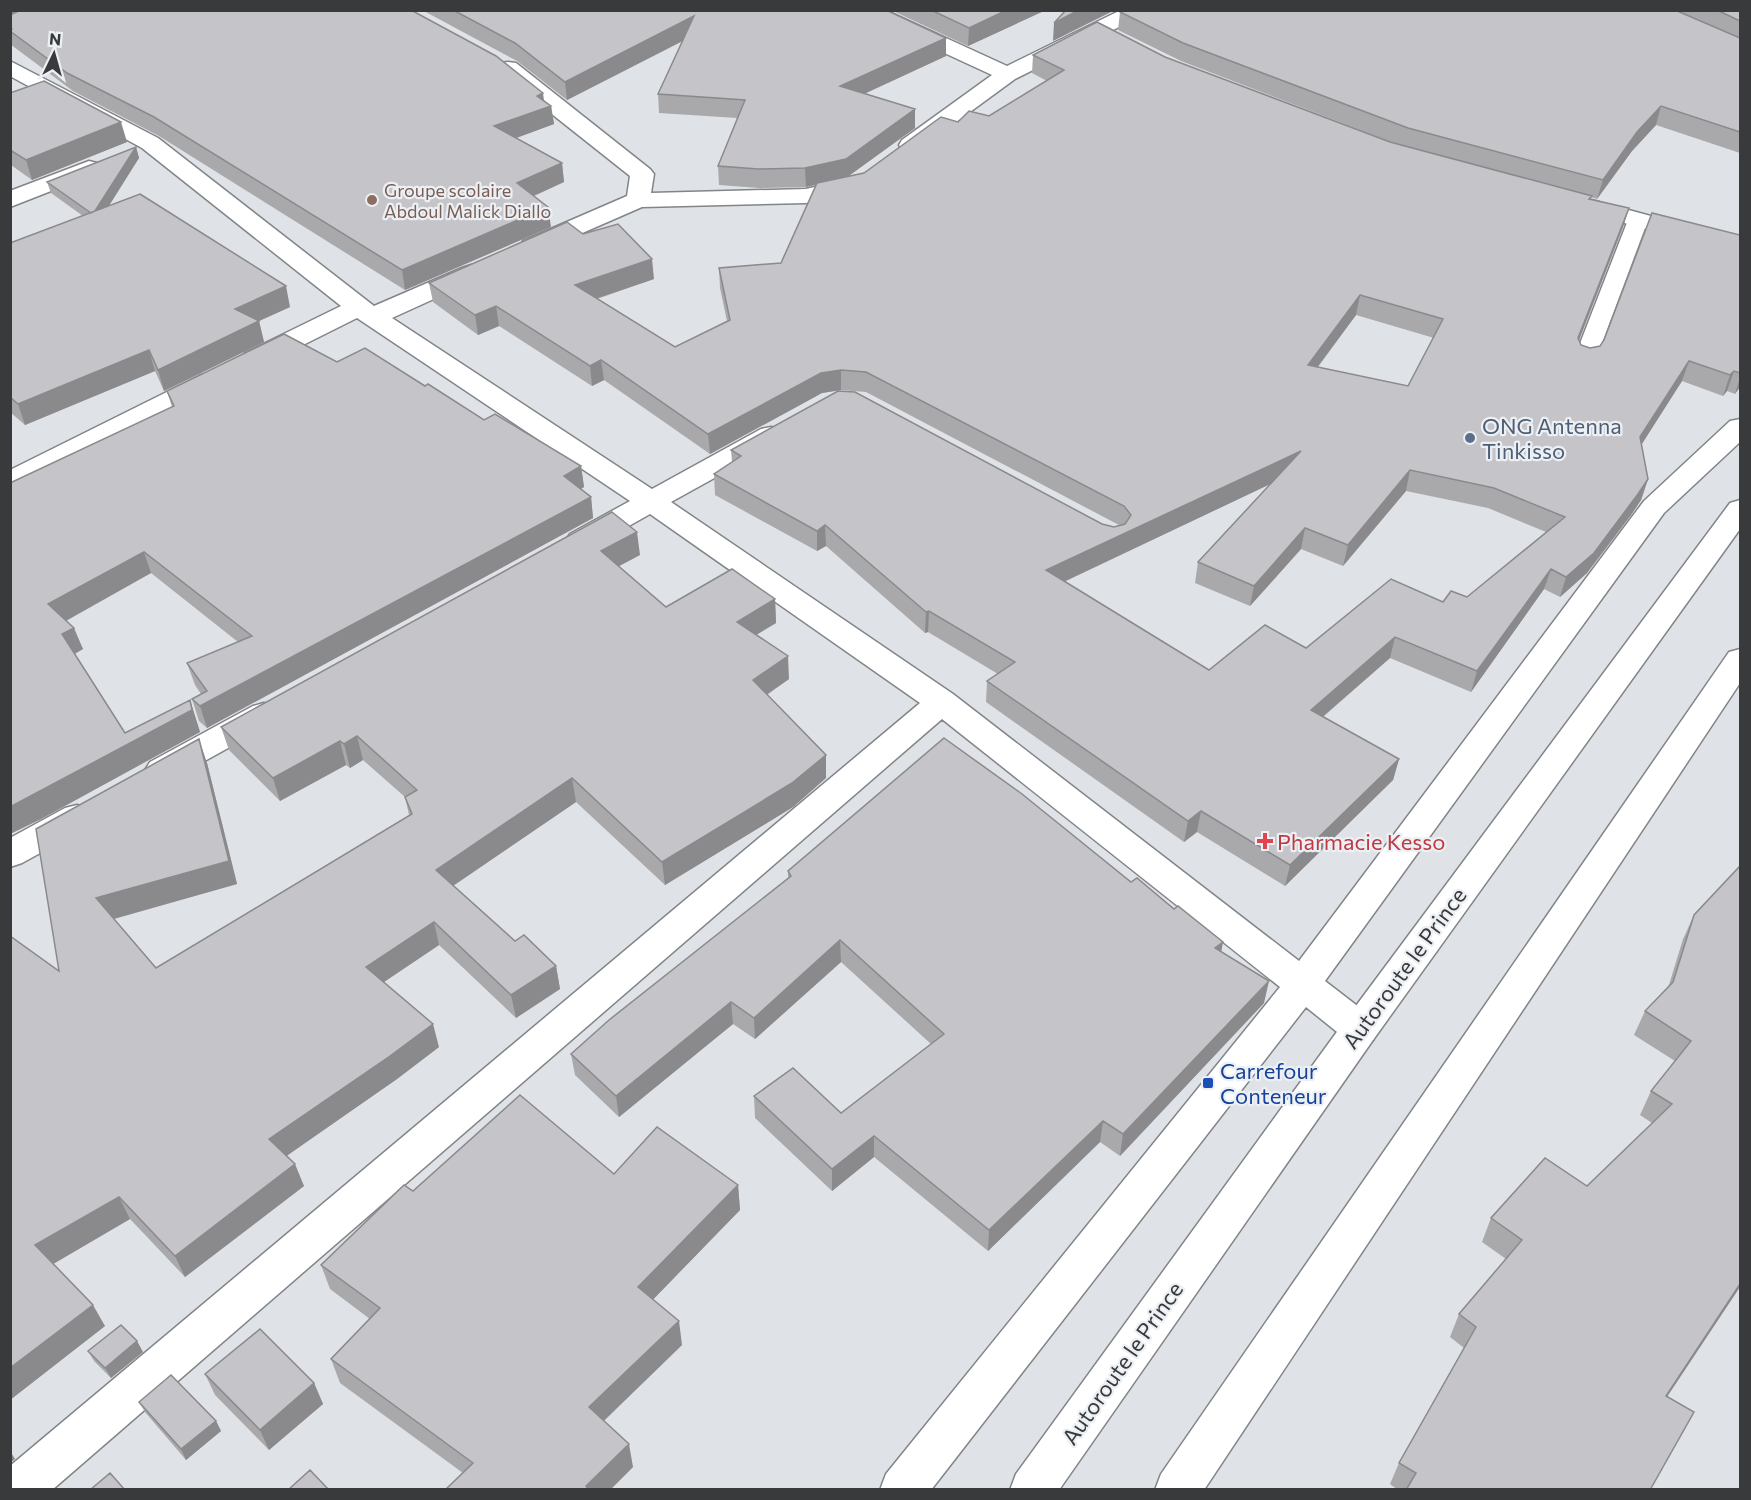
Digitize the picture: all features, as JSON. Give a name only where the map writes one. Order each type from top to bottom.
[{"type":"street","points":[[867,10],[1007,74]]},
{"type":"street","points":[[893,157],[1007,74],[1138,10]]},
{"type":"street","points":[[1098,31],[1119,42]]},
{"type":"street","points":[[488,58],[508,68],[642,174],[638,200]]},
{"type":"street","points":[[10,67],[139,148],[366,312],[651,502],[942,702],[1360,1029]]},
{"type":"street","points":[[10,200],[107,161]]},
{"type":"street","points":[[517,253],[638,200],[806,196],[855,185],[874,171]]},
{"type":"street","points":[[1569,201],[1740,247]]},
{"type":"street","points":[[10,481],[366,312],[495,263]]},
{"type":"street","points":[[557,554],[793,424]]},
{"type":"street","points":[[902,1490],[1303,984],[1654,507],[1740,427]]},
{"type":"street","name":"Autoroute le Prince","points":[[1032,1490],[1360,1029],[1740,509]]},
{"type":"street","points":[[1177,1490],[1740,660]]},
{"type":"street","points":[[136,784],[294,698]]},
{"type":"street","points":[[17,1490],[942,702]]},
{"type":"street","points":[[10,854],[105,802]]},
{"type":"lane","points":[[1585,359],[1638,220]]},
{"type":"building","points":[[21,10],[411,10],[496,56],[543,93],[537,96],[551,106],[494,126],[562,163],[517,183],[548,207],[402,270],[154,117],[67,73],[10,31],[12,29],[10,28],[10,15]]},
{"type":"building","points":[[453,10],[886,10],[946,38],[840,86],[915,109],[846,159],[805,168],[758,169],[718,166],[745,100],[658,94],[694,16],[565,82],[515,43]]},
{"type":"building","points":[[931,10],[1007,10],[969,28]]},
{"type":"building","points":[[1066,10],[1079,10],[1054,23]]},
{"type":"building","points":[[1123,10],[1675,10],[1740,38],[1740,132],[1661,106],[1637,132],[1603,180],[1408,128],[1183,43],[1120,12]]},
{"type":"building","points":[[1717,10],[1740,10],[1740,21]]},
{"type":"building","points":[[1097,22],[1165,57],[1390,142],[1592,196],[1589,199],[1629,208],[1578,338],[1581,345],[1590,348],[1600,346],[1604,340],[1652,213],[1740,235],[1740,373],[1734,371],[1730,375],[1689,361],[1640,437],[1648,479],[1638,494],[1594,553],[1566,577],[1551,569],[1477,671],[1395,637],[1311,710],[1399,759],[1290,865],[1201,811],[1188,821],[987,681],[1015,662],[929,611],[926,612],[825,525],[817,531],[714,474],[741,456],[731,450],[838,391],[855,392],[1102,524],[1114,527],[1125,524],[1131,515],[1124,506],[866,372],[841,370],[821,373],[708,434],[601,360],[590,366],[496,306],[475,315],[429,283],[567,222],[583,234],[618,224],[652,259],[575,285],[675,347],[730,320],[719,268],[781,263],[817,183],[864,173],[941,117],[958,122],[969,111],[989,116],[1064,70],[1033,55]],"holes":[[[1360,295],[1443,319],[1408,386],[1308,365]],[[1301,451],[1198,562],[1254,586],[1305,528],[1348,545],[1410,470],[1494,488],[1565,517],[1467,597],[1451,591],[1443,602],[1391,579],[1306,648],[1265,625],[1209,670],[1046,570]]]},
{"type":"building","points":[[44,81],[121,122],[26,160],[10,150],[10,93]]},
{"type":"building","points":[[136,147],[95,211],[91,213],[47,182]]},
{"type":"building","points":[[140,194],[286,286],[235,309],[259,321],[158,370],[149,350],[18,404],[10,397],[10,243]]},
{"type":"building","points":[[284,334],[337,362],[365,348],[425,386],[428,384],[484,420],[495,414],[581,466],[564,476],[591,497],[200,706],[192,699],[207,691],[187,663],[252,636],[144,552],[48,604],[74,628],[62,634],[125,733],[190,700],[192,710],[10,807],[10,483],[174,406],[167,391]]},
{"type":"building","points":[[612,512],[637,532],[601,551],[666,607],[732,569],[775,599],[737,622],[788,656],[753,680],[826,755],[792,783],[662,862],[572,778],[436,870],[515,941],[524,935],[556,966],[511,995],[434,922],[366,967],[433,1024],[269,1139],[295,1164],[175,1256],[119,1197],[35,1245],[93,1305],[10,1368],[10,936],[59,971],[36,829],[199,739],[229,861],[96,898],[156,968],[412,814],[405,797],[417,790],[357,736],[344,744],[340,741],[273,778],[221,727]]},
{"type":"building","points":[[944,738],[1022,794],[1131,882],[1137,878],[1174,909],[1178,906],[1223,942],[1215,948],[1269,981],[1123,1134],[1103,1121],[989,1230],[874,1136],[832,1169],[754,1096],[793,1068],[841,1113],[944,1034],[840,940],[754,1018],[731,1002],[616,1096],[571,1054],[609,1020],[791,876],[788,871]]},
{"type":"building","points":[[1740,866],[1740,1284],[1666,1396],[1694,1412],[1650,1490],[1406,1490],[1416,1473],[1399,1463],[1476,1327],[1459,1314],[1522,1240],[1491,1218],[1545,1158],[1587,1186],[1672,1104],[1651,1091],[1691,1041],[1645,1011],[1673,982],[1694,915]]},
{"type":"building","points":[[520,1095],[614,1174],[657,1127],[738,1185],[638,1287],[679,1321],[589,1407],[629,1444],[586,1486],[589,1490],[445,1490],[473,1463],[331,1359],[380,1308],[321,1265],[404,1185],[413,1191]]},
{"type":"building","points":[[121,1325],[137,1341],[105,1368],[88,1351]]},
{"type":"building","points":[[260,1329],[314,1383],[260,1430],[205,1374]]},
{"type":"building","points":[[171,1375],[216,1421],[181,1449],[139,1402]]},
{"type":"building","points":[[310,1470],[329,1490],[288,1490]]},
{"type":"building","points":[[110,1473],[125,1490],[90,1490]]},
{"type":"place","name":"Groupe scolaire Abdoul Malick Diallo","points":[[372,200]]},
{"type":"place","name":"ONG Antenna Tinkisso","points":[[1470,438]]},
{"type":"place","name":"Pharmacie Kesso","points":[[1265,841]]},
{"type":"place","name":"Carrefour Conteneur","points":[[1208,1083]]}]
